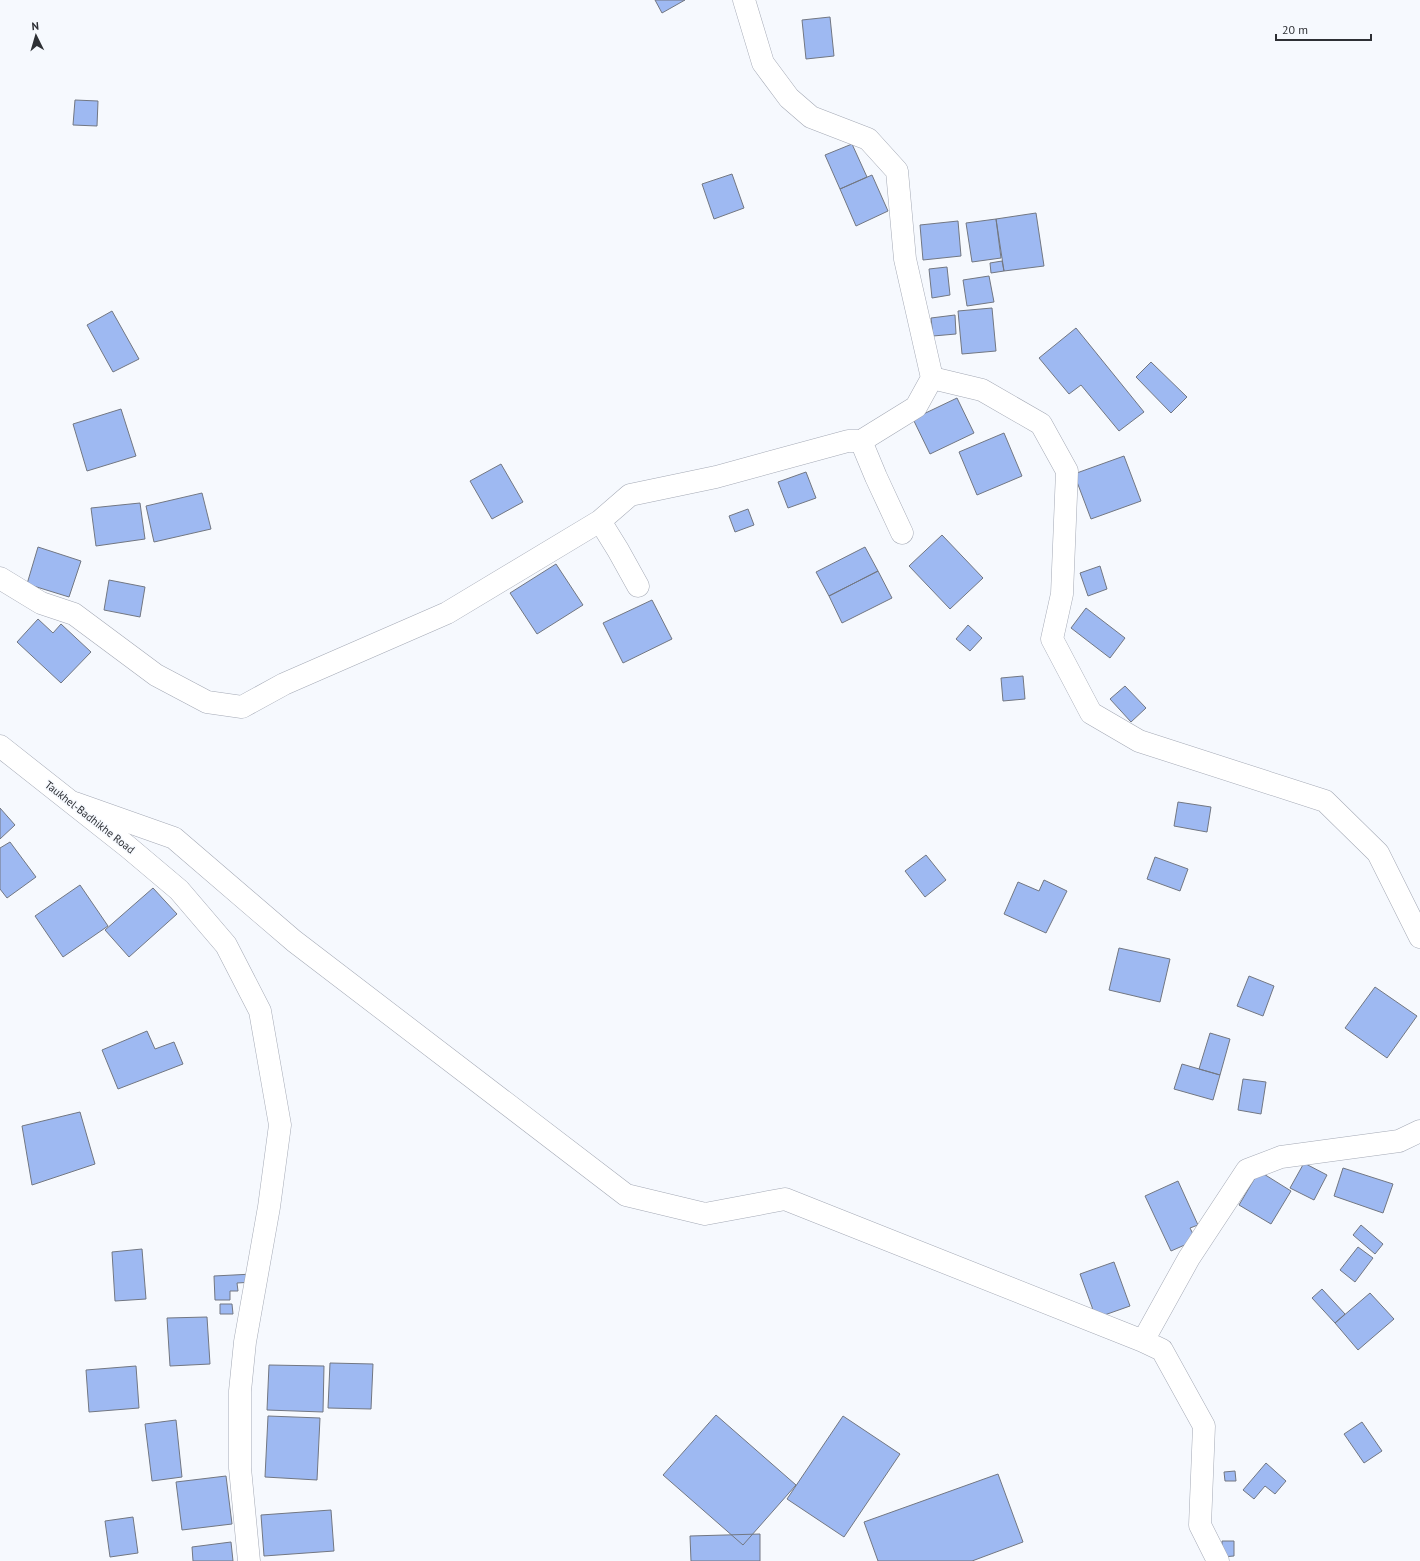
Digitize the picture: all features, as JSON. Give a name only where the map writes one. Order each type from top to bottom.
[{"type":"street","points":[[0,578],[41,603],[74,614],[156,675],[207,702],[242,707],[284,684],[447,613],[600,521],[630,495],[716,477],[848,441],[861,441],[916,407],[932,378],[905,259],[897,171],[868,139],[811,118],[789,98],[763,63],[744,0]]},
{"type":"street","points":[[932,378],[982,390],[1041,424],[1067,471],[1062,594],[1052,638],[1091,713],[1139,741],[1325,801],[1378,853],[1420,937]]},
{"type":"street","points":[[861,441],[902,533]]},
{"type":"street","points":[[600,521],[638,586]]},
{"type":"street","name":"Taukhel-Badhikhe Road","points":[[0,746],[68,801],[128,846],[179,890],[226,946],[260,1012],[280,1125],[269,1207],[245,1342],[240,1390],[240,1468],[249,1561]]},
{"type":"street","points":[[68,801],[174,838],[294,941],[626,1194],[705,1214],[785,1199],[1143,1341],[1162,1350],[1204,1426],[1200,1525],[1218,1561]]},
{"type":"street","points":[[1143,1341],[1189,1258],[1247,1170],[1281,1157],[1399,1141],[1420,1131]]},
{"type":"building","points":[[655,0],[685,0],[662,13]]},
{"type":"building","points":[[830,17],[834,56],[806,59],[802,20]]},
{"type":"building","points":[[75,100],[98,101],[97,126],[73,125]]},
{"type":"building","points":[[852,144],[867,177],[840,189],[825,155]]},
{"type":"building","points":[[732,174],[744,208],[714,219],[702,184]]},
{"type":"building","points":[[872,175],[888,211],[856,226],[840,189]]},
{"type":"building","points":[[1036,213],[1044,266],[1004,271],[996,219]]},
{"type":"building","points":[[996,219],[1001,258],[972,262],[966,223]]},
{"type":"building","points":[[958,221],[961,256],[923,260],[920,225]]},
{"type":"building","points":[[1002,261],[1004,271],[991,273],[990,263]]},
{"type":"building","points":[[947,267],[950,295],[932,298],[929,269]]},
{"type":"building","points":[[989,276],[994,302],[967,306],[963,280]]},
{"type":"building","points":[[992,308],[996,351],[962,354],[958,311]]},
{"type":"building","points":[[112,311],[139,359],[113,372],[87,325]]},
{"type":"building","points":[[955,315],[956,334],[933,336],[931,318]]},
{"type":"building","points":[[1076,328],[1144,412],[1119,431],[1081,385],[1069,394],[1039,358]]},
{"type":"building","points":[[1151,362],[1187,397],[1171,413],[1136,377]]},
{"type":"building","points":[[957,398],[974,433],[930,454],[913,419]]},
{"type":"building","points":[[121,409],[136,456],[87,471],[73,424]]},
{"type":"building","points":[[1004,433],[1022,476],[977,495],[959,452]]},
{"type":"building","points":[[1124,456],[1141,501],[1091,519],[1074,474]]},
{"type":"building","points":[[501,464],[523,502],[492,519],[470,481]]},
{"type":"building","points":[[806,472],[816,498],[788,508],[778,482]]},
{"type":"building","points":[[202,493],[211,529],[154,542],[146,506]]},
{"type":"building","points":[[140,503],[145,539],[96,546],[91,508]]},
{"type":"building","points":[[748,509],[754,525],[735,532],[729,516]]},
{"type":"building","points":[[942,535],[983,578],[950,609],[909,566]]},
{"type":"building","points":[[38,547],[81,561],[69,597],[27,584]]},
{"type":"building","points":[[865,547],[878,571],[829,596],[816,572]]},
{"type":"building","points":[[556,564],[583,605],[537,634],[510,593]]},
{"type":"building","points":[[1100,566],[1107,589],[1088,596],[1080,573]]},
{"type":"building","points":[[878,571],[892,598],[842,623],[829,596]]},
{"type":"building","points":[[109,580],[145,587],[140,617],[104,610]]},
{"type":"building","points":[[652,600],[672,639],[623,663],[603,623]]},
{"type":"building","points":[[1086,608],[1125,638],[1110,658],[1071,628]]},
{"type":"building","points":[[38,619],[53,633],[61,624],[91,652],[61,683],[17,642]]},
{"type":"building","points":[[968,625],[982,638],[970,651],[956,639]]},
{"type":"building","points":[[1023,676],[1025,699],[1003,701],[1001,678]]},
{"type":"building","points":[[1125,686],[1146,708],[1131,722],[1110,699]]},
{"type":"building","points":[[1178,802],[1211,807],[1207,832],[1174,826]]},
{"type":"building","points":[[0,808],[15,825],[0,839]]},
{"type":"building","points":[[10,842],[36,877],[7,898],[0,889],[0,848]]},
{"type":"building","points":[[926,855],[946,880],[925,897],[905,871]]},
{"type":"building","points":[[1155,857],[1188,869],[1180,891],[1147,879]]},
{"type":"building","points":[[1044,880],[1067,891],[1046,933],[1004,914],[1018,882],[1039,891]]},
{"type":"building","points":[[80,885],[108,926],[63,957],[35,916]]},
{"type":"building","points":[[153,888],[177,914],[129,957],[105,930]]},
{"type":"building","points":[[1119,948],[1170,959],[1160,1002],[1109,990]]},
{"type":"building","points":[[1249,976],[1274,986],[1263,1016],[1237,1006]]},
{"type":"building","points":[[1375,987],[1417,1016],[1387,1058],[1345,1028]]},
{"type":"building","points":[[147,1031],[155,1049],[174,1042],[183,1064],[118,1089],[102,1050]]},
{"type":"building","points":[[1210,1033],[1230,1039],[1220,1075],[1199,1069]]},
{"type":"building","points":[[1182,1064],[1220,1075],[1213,1100],[1174,1089]]},
{"type":"building","points":[[1243,1079],[1266,1082],[1261,1114],[1238,1110]]},
{"type":"building","points":[[80,1112],[95,1164],[32,1185],[22,1126]]},
{"type":"building","points":[[1304,1163],[1327,1175],[1314,1200],[1290,1188]]},
{"type":"building","points":[[1343,1168],[1393,1184],[1383,1213],[1334,1196]]},
{"type":"building","points":[[1259,1171],[1291,1191],[1271,1224],[1239,1205]]},
{"type":"building","points":[[1178,1181],[1198,1225],[1190,1228],[1196,1240],[1171,1251],[1145,1196]]},
{"type":"building","points":[[1361,1225],[1383,1244],[1375,1254],[1353,1235]]},
{"type":"building","points":[[1358,1247],[1373,1258],[1355,1282],[1340,1270]]},
{"type":"building","points":[[142,1249],[146,1299],[115,1301],[112,1252]]},
{"type":"building","points":[[1114,1262],[1130,1306],[1096,1318],[1080,1274]]},
{"type":"building","points":[[253,1274],[254,1282],[237,1283],[238,1291],[230,1291],[230,1300],[215,1300],[214,1276]]},
{"type":"building","points":[[1322,1289],[1345,1314],[1335,1323],[1312,1298]]},
{"type":"building","points":[[1370,1293],[1394,1319],[1358,1350],[1335,1323]]},
{"type":"building","points":[[220,1304],[232,1304],[233,1314],[220,1314]]},
{"type":"building","points":[[207,1317],[210,1364],[170,1366],[167,1318]]},
{"type":"building","points":[[330,1363],[373,1364],[371,1409],[328,1408]]},
{"type":"building","points":[[269,1365],[324,1366],[323,1412],[267,1410]]},
{"type":"building","points":[[136,1366],[139,1408],[89,1412],[86,1370]]},
{"type":"building","points":[[716,1415],[796,1485],[743,1545],[663,1475]]},
{"type":"building","points":[[268,1416],[320,1418],[317,1480],[265,1477]]},
{"type":"building","points":[[843,1416],[900,1454],[844,1537],[787,1499]]},
{"type":"building","points":[[176,1420],[182,1477],[152,1481],[145,1424]]},
{"type":"building","points":[[1362,1422],[1382,1451],[1364,1463],[1344,1434]]},
{"type":"building","points":[[1266,1463],[1286,1481],[1275,1494],[1265,1486],[1254,1499],[1243,1490]]},
{"type":"building","points":[[1235,1471],[1236,1481],[1225,1481],[1224,1472]]},
{"type":"building","points":[[998,1474],[1023,1542],[972,1561],[878,1561],[864,1522]]},
{"type":"building","points":[[226,1476],[232,1524],[182,1530],[176,1482]]},
{"type":"building","points":[[331,1510],[334,1551],[264,1556],[261,1515]]},
{"type":"building","points":[[133,1517],[138,1553],[110,1557],[105,1521]]},
{"type":"building","points":[[760,1534],[760,1561],[691,1561],[690,1536]]},
{"type":"building","points":[[1222,1541],[1234,1541],[1234,1556],[1222,1557]]},
{"type":"building","points":[[231,1542],[233,1561],[193,1561],[192,1547]]}]
